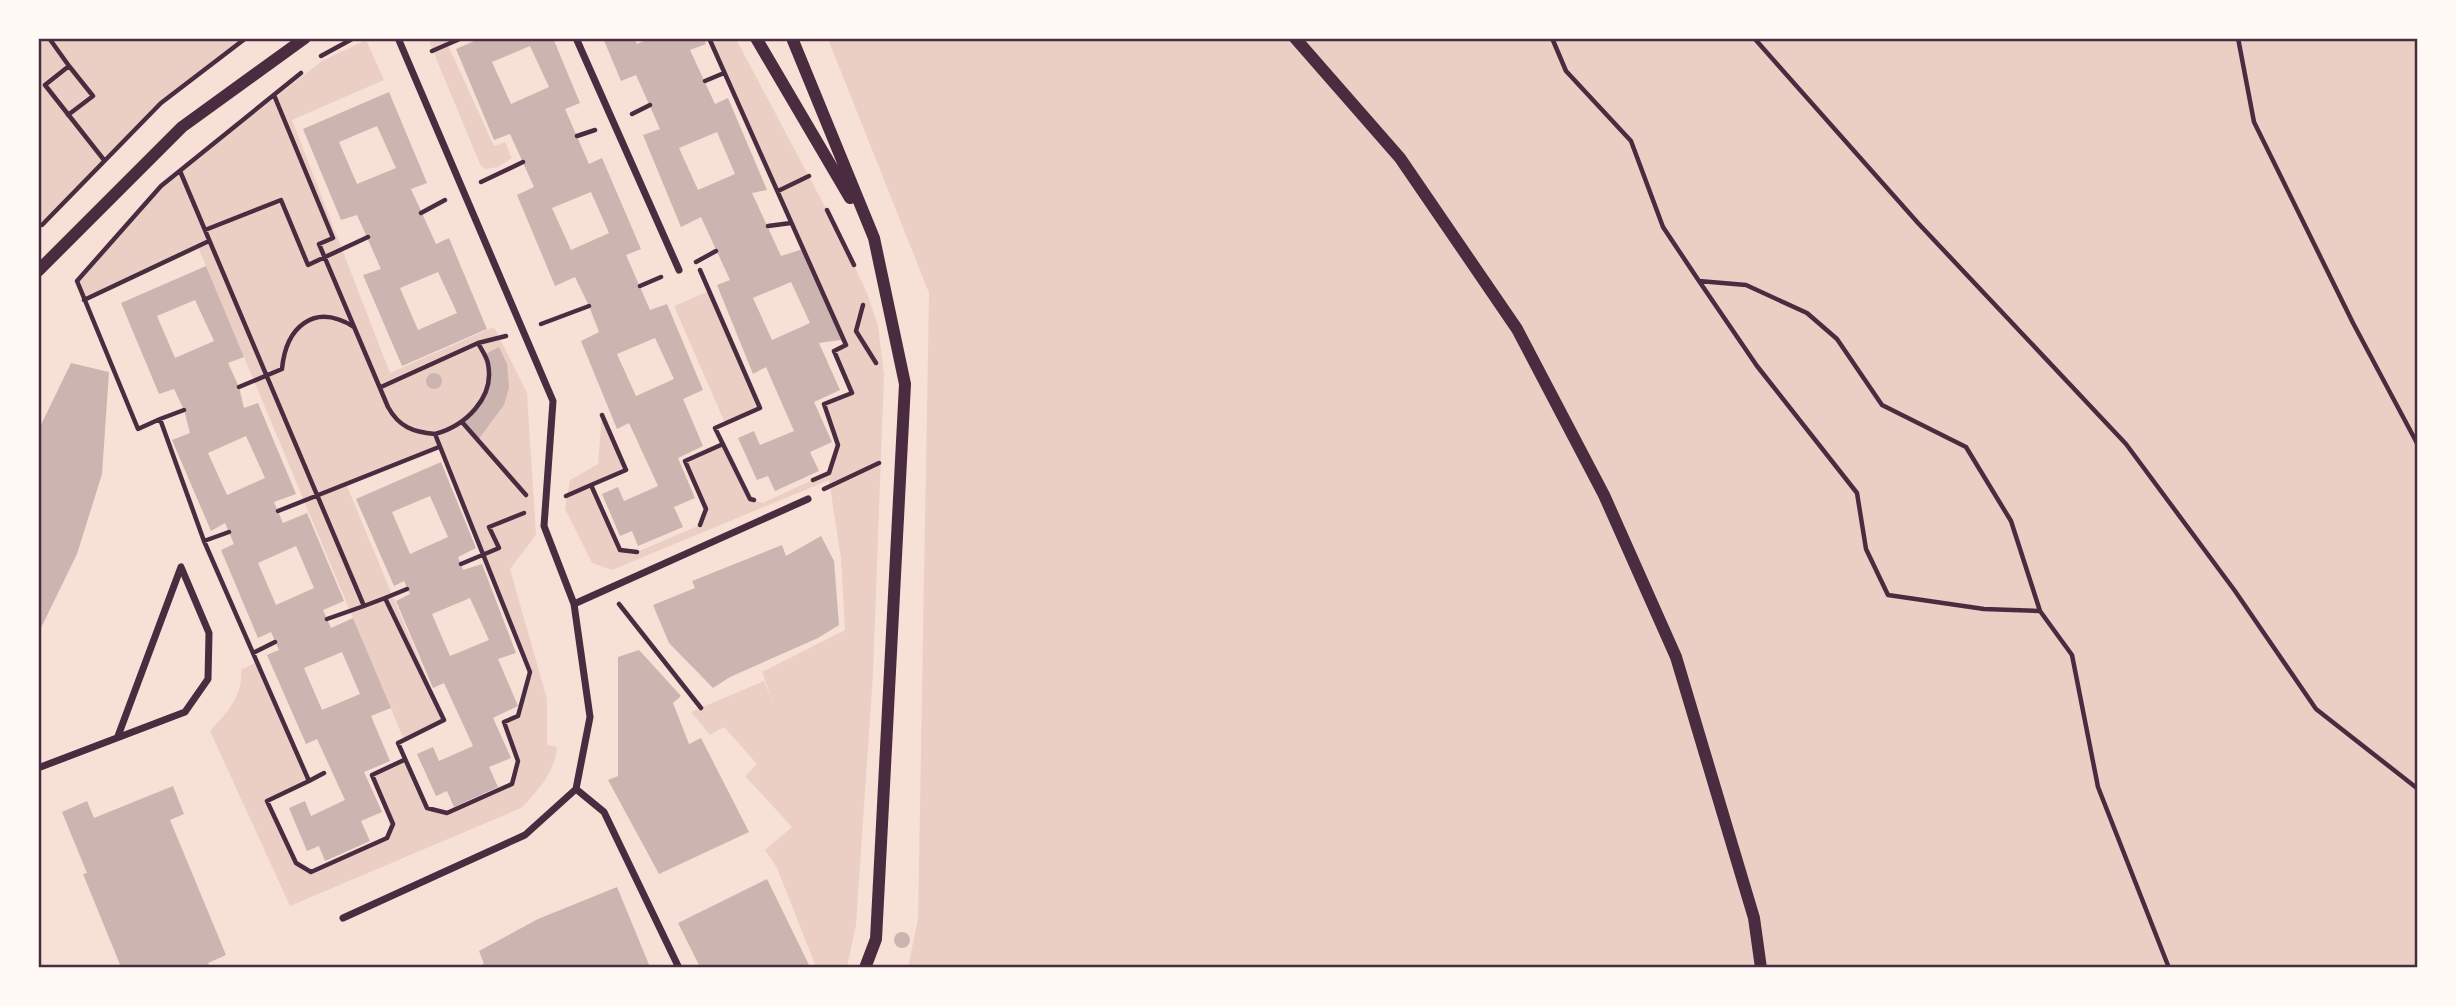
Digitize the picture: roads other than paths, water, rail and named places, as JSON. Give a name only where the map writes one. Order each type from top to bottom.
[{"type":"street","points":[[38,271],[182,127],[305,38]]},
{"type":"street","points":[[343,918],[525,835],[576,789],[590,717],[574,604],[544,526],[553,401],[398,38]]},
{"type":"street","points":[[576,38],[679,270]]},
{"type":"street","points":[[756,38],[874,238]]},
{"type":"street","points":[[792,38],[874,238],[905,384],[876,939],[864,968]]},
{"type":"street","points":[[1295,38],[1400,158],[1509,317],[1604,495],[1676,657],[1754,918],[1760,968]]},
{"type":"street","points":[[574,604],[808,499]]},
{"type":"street","points":[[38,768],[185,712],[208,679],[209,633],[181,567],[118,736]]},
{"type":"street","points":[[576,789],[604,812],[679,968]]}]
